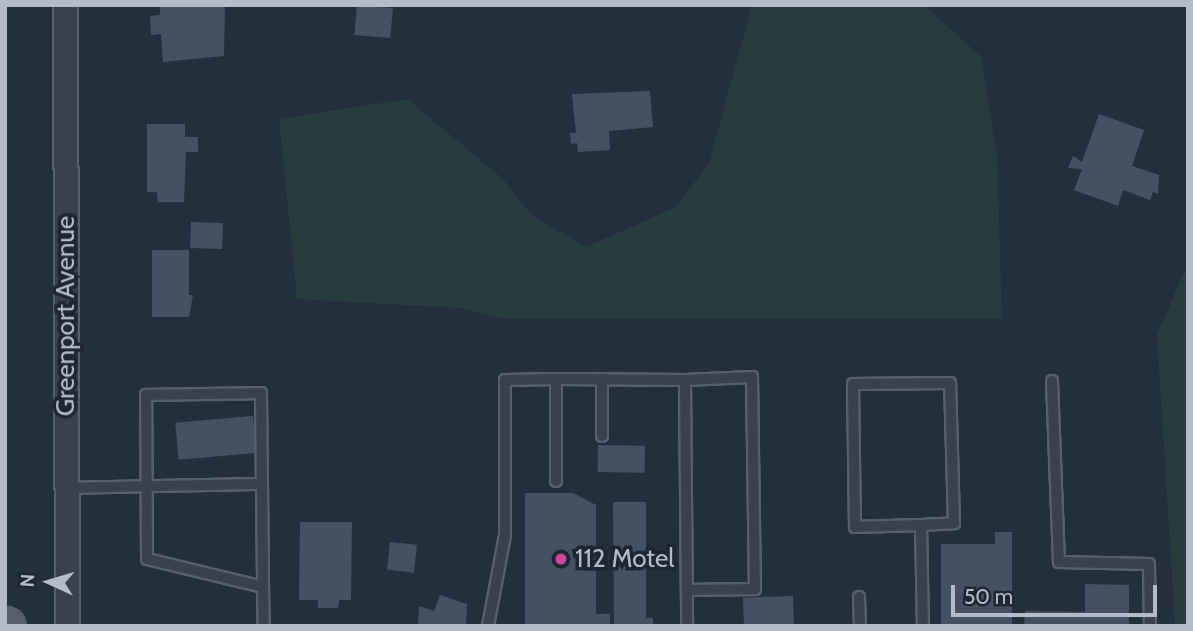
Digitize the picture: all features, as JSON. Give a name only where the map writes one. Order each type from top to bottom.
[{"type":"street","name":"Greenport Avenue","points":[[65,5],[67,626]]},
{"type":"lane","points":[[488,626],[505,535],[505,380],[685,380],[752,377],[755,589],[687,590]]},
{"type":"lane","points":[[556,379],[556,481]]},
{"type":"lane","points":[[602,379],[602,436]]},
{"type":"lane","points":[[685,380],[687,626]]},
{"type":"lane","points":[[1052,382],[1059,562],[1149,564],[1150,626]]},
{"type":"lane","points":[[950,383],[954,523],[921,525],[855,527],[853,384],[950,383]]},
{"type":"lane","points":[[263,587],[147,559],[146,395],[261,393],[264,626]]},
{"type":"lane","points":[[66,488],[262,484]]},
{"type":"lane","points":[[921,525],[923,626]]},
{"type":"lane","points":[[859,597],[860,626]]},
{"type":"green space","points":[[752,5],[924,5],[981,57],[997,156],[1002,319],[506,319],[460,308],[297,299],[279,119],[407,99],[503,179],[531,215],[586,247],[676,207],[709,163]]},
{"type":"green space","points":[[1188,263],[1188,626],[1175,626],[1157,334]]},
{"type":"building","points":[[160,5],[225,5],[224,56],[163,62],[161,34],[151,35],[150,16],[160,15]]},
{"type":"building","points":[[357,5],[393,8],[390,38],[354,35]]},
{"type":"building","points":[[650,91],[653,127],[609,131],[610,150],[578,152],[577,143],[571,144],[570,133],[576,133],[572,94]]},
{"type":"building","points":[[1099,114],[1144,130],[1132,166],[1159,175],[1158,194],[1153,192],[1150,200],[1123,190],[1118,206],[1074,190],[1082,169],[1068,168],[1073,156],[1082,162]]},
{"type":"building","points":[[147,124],[185,124],[185,137],[198,137],[198,152],[186,152],[184,202],[158,202],[157,192],[147,192]]},
{"type":"building","points":[[191,222],[223,223],[222,249],[190,248]]},
{"type":"building","points":[[152,250],[189,250],[189,295],[193,295],[189,317],[152,317]]},
{"type":"building","points":[[253,416],[256,453],[179,460],[175,423]]},
{"type":"building","points":[[598,445],[645,446],[645,473],[598,472]]},
{"type":"building","name":"112 Motel","points":[[525,493],[573,493],[596,505],[596,614],[610,614],[610,626],[525,626]]},
{"type":"building","name":"112 Motel","points":[[613,502],[646,502],[646,618],[653,618],[653,626],[614,625]]},
{"type":"building","points":[[300,522],[352,522],[351,600],[339,600],[338,608],[318,608],[318,600],[299,600]]},
{"type":"building","points":[[995,532],[1012,532],[1012,626],[941,626],[941,544],[995,544]]},
{"type":"building","points":[[390,542],[417,545],[414,573],[387,570]]},
{"type":"building","points":[[1085,584],[1129,585],[1129,626],[1024,626],[1025,611],[1085,612]]},
{"type":"building","points":[[440,595],[467,604],[466,626],[418,626],[419,606],[434,611]]},
{"type":"building","points":[[793,596],[794,626],[744,626],[743,598]]},
{"type":"place","name":"112 Motel","points":[[561,559]]}]
